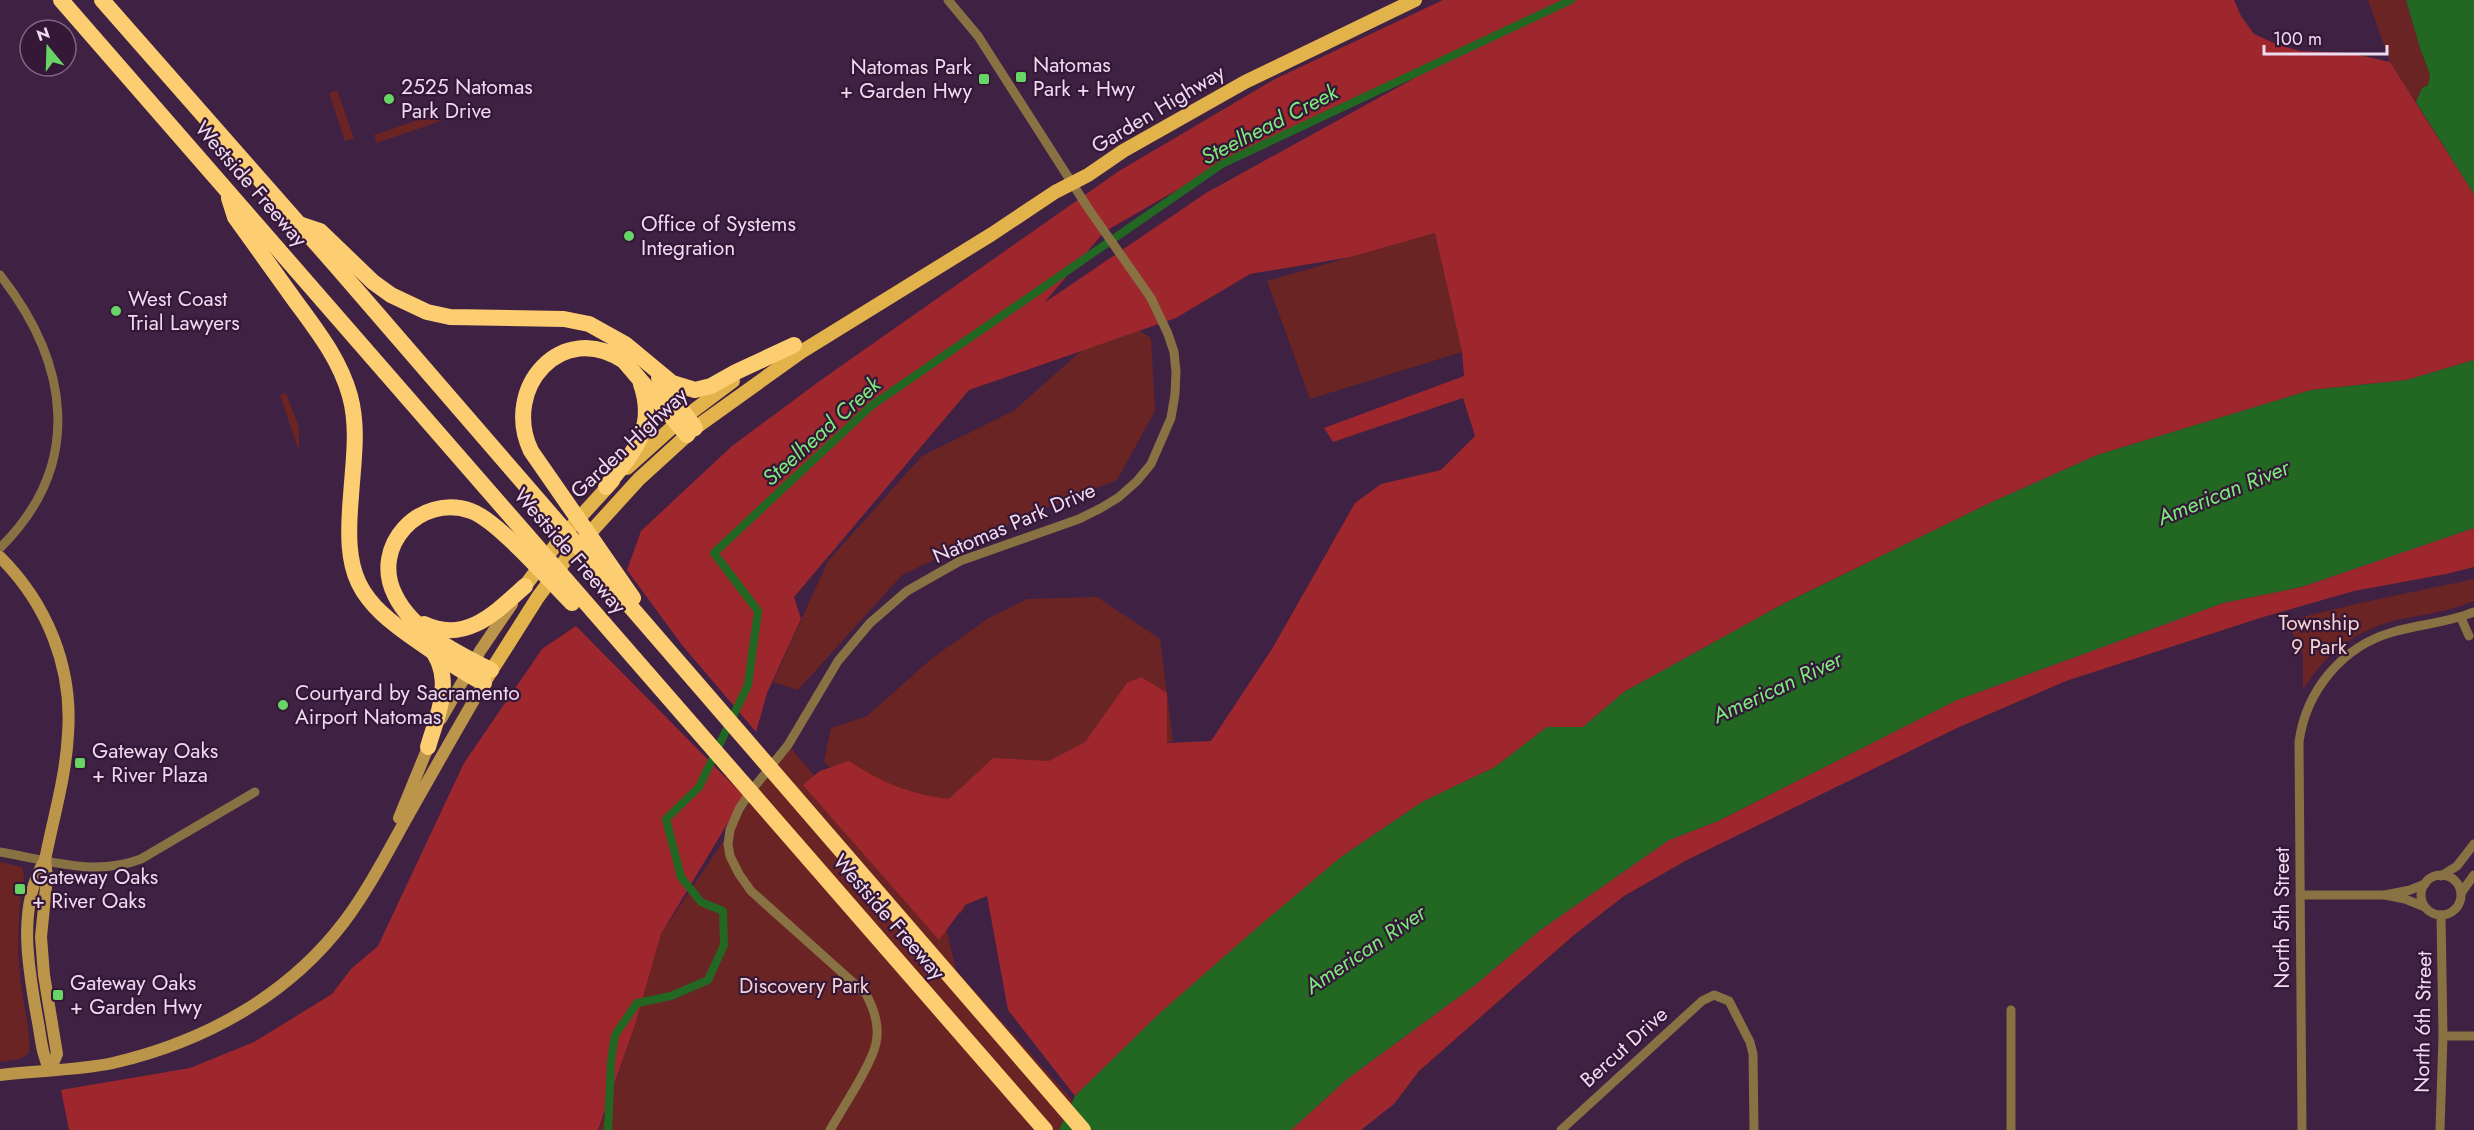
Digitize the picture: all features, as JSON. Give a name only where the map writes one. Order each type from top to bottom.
[{"type":"highway","name":"Westside Freeway","points":[[61,0],[226,188],[518,539],[664,694],[1045,1130]]},
{"type":"highway","name":"Westside Freeway","points":[[102,0],[1083,1130]]},
{"type":"highway","points":[[226,188],[235,217],[327,345],[345,381],[351,399],[355,429],[348,534],[351,562],[363,591],[378,611],[394,625],[434,652],[487,677]]},
{"type":"highway","points":[[298,224],[320,231],[373,282],[409,305],[437,315],[564,320],[589,324],[625,344],[686,426]]},
{"type":"highway","points":[[672,656],[531,451],[524,432],[522,408],[532,379],[558,355],[585,348],[596,348],[615,354],[624,361],[677,387],[704,389],[794,345]]},
{"type":"highway","points":[[606,487],[638,445],[644,429],[646,405],[644,371]]},
{"type":"highway","points":[[470,668],[424,631],[395,597],[387,562],[394,540],[417,516],[427,511],[449,507],[472,511],[518,539]]},
{"type":"highway","points":[[408,613],[435,628],[458,630],[470,628],[490,618],[525,586]]},
{"type":"highway","points":[[428,747],[444,687],[442,670],[434,652]]},
{"type":"main road","name":"Garden Highway","points":[[380,864],[428,747],[470,668],[525,586],[561,538],[606,487],[686,426],[1055,192],[1106,165],[1123,151],[1207,101],[1415,0]]},
{"type":"main road","name":"Garden Highway","points":[[0,1075],[67,1070],[113,1062],[164,1048],[208,1031],[244,1011],[294,976],[329,940],[364,892],[487,677],[538,597],[567,558],[686,426],[737,378],[931,271]]},
{"type":"main road","points":[[0,557],[26,586],[42,613],[60,657],[68,696],[67,750],[45,860],[35,877],[27,940],[42,1055],[50,1070]]},
{"type":"street","name":"Natomas Park Drive","points":[[830,1130],[876,1044],[878,1027],[873,1008],[866,994],[751,891],[730,856],[728,844],[730,830],[751,791],[788,745],[838,661],[870,623],[907,591],[960,561],[1058,527],[1101,508],[1137,481],[1151,464],[1171,418],[1176,372],[1168,334],[1151,298],[1088,208],[978,36],[948,0]]},
{"type":"street","points":[[0,275],[24,307],[44,347],[55,391],[58,421],[55,451],[44,489],[27,519],[0,548]]},
{"type":"street","name":"North 5th Street","points":[[2302,1130],[2299,742],[2309,706],[2325,678],[2357,648],[2392,632],[2461,618],[2474,612]]},
{"type":"street","points":[[2461,618],[2469,636]]},
{"type":"street","points":[[0,852],[91,869],[129,864],[255,792]]},
{"type":"street","points":[[2425,907],[2421,896],[2425,884],[2429,879],[2441,876],[2457,866],[2474,844]]},
{"type":"street","points":[[2385,895],[2405,899],[2425,907],[2430,912],[2442,915],[2454,911],[2458,906],[2461,892],[2474,875]]},
{"type":"street","points":[[2441,876],[2452,879],[2461,892]]},
{"type":"street","points":[[2300,895],[2385,895],[2410,890],[2425,884]]},
{"type":"street","name":"North 6th Street","points":[[2440,1130],[2443,1036],[2442,915]]},
{"type":"street","name":"Bercut Drive","points":[[1561,1130],[1702,1001],[1714,995],[1729,1001],[1752,1048],[1754,1130]]},
{"type":"street","points":[[2011,1010],[2011,1130]]},
{"type":"street","points":[[2443,1036],[2474,1036]]},
{"type":"green space","points":[[2368,0],[2406,0],[2430,75],[2428,85],[2422,88],[2416,102],[2390,62]]},
{"type":"green space","points":[[337,90],[354,138],[345,141],[329,93]]},
{"type":"green space","points":[[438,113],[441,121],[377,143],[374,135]]},
{"type":"green space","points":[[1435,233],[1462,352],[1310,399],[1267,281]]},
{"type":"green space","points":[[1118,318],[1151,338],[1155,411],[1117,480],[1031,514],[902,575],[798,690],[773,682],[828,561],[922,456],[1015,410]]},
{"type":"green space","points":[[286,393],[299,427],[299,452],[280,395]]},
{"type":"green space","name":"Township 9 Park","points":[[2474,579],[2474,601],[2446,610],[2382,624],[2368,630],[2332,654],[2303,690],[2303,655],[2286,621]]},
{"type":"green space","points":[[1097,597],[1160,639],[1173,741],[1093,769],[1011,813],[961,914],[824,761],[831,728],[867,716],[931,659],[989,618],[1027,599]]},
{"type":"green space","name":"Discovery Park","points":[[788,745],[946,927],[956,970],[1082,1111],[1066,1130],[599,1130],[636,1022],[661,934]]},
{"type":"green space","points":[[0,862],[22,867],[24,875],[18,943],[29,1053],[20,1059],[0,1062]]},
{"type":"shaded area","points":[[1443,0],[2234,0],[2241,16],[2254,34],[2276,44],[2300,51],[2350,53],[2390,62],[2474,194],[2474,360],[2407,380],[2311,390],[2097,455],[1990,503],[1785,603],[1624,692],[1583,727],[1547,727],[1495,767],[1422,802],[1341,857],[1161,1012],[1075,1096],[1008,1010],[987,896],[965,905],[939,940],[803,785],[820,771],[849,761],[897,786],[949,799],[993,758],[1049,761],[1085,742],[1127,683],[1141,677],[1167,693],[1167,743],[1211,741],[1272,649],[1355,503],[1381,484],[1441,470],[1475,436],[1463,398],[1333,442],[1324,428],[1464,376],[1462,352],[1435,233],[1351,257],[1250,274],[1176,318],[969,390],[794,597],[801,619],[767,693],[756,732],[682,645],[627,570],[641,531],[732,446],[821,380],[1119,171],[1275,79]],"holes":[[[1507,27],[1206,193],[1044,303],[1104,232],[1222,164]]]},
{"type":"shaded area","points":[[2474,528],[2474,567],[2354,591],[2260,618],[2066,681],[1957,728],[1687,860],[1624,896],[1574,935],[1419,1071],[1394,1104],[1361,1130],[1291,1130],[1347,1079],[1475,985],[1539,931],[1669,840],[1718,821],[1957,700],[2223,603],[2301,587]]},
{"type":"shaded area","points":[[576,626],[744,796],[661,934],[636,1022],[598,1130],[69,1130],[61,1090],[190,1068],[254,1042],[332,994],[351,969],[378,946],[464,763],[542,649]]},
{"type":"water","points":[[2406,0],[2474,0],[2474,194],[2416,102],[2422,88],[2428,85],[2430,75]]},
{"type":"water","name":"American River","points":[[2474,360],[2474,528],[2301,587],[2223,603],[1957,700],[1718,821],[1669,840],[1539,931],[1475,985],[1347,1079],[1291,1130],[1059,1130],[1075,1096],[1161,1012],[1341,857],[1422,802],[1495,767],[1547,727],[1583,727],[1624,692],[1785,603],[1990,503],[2097,455],[2311,390],[2407,380]]},
{"type":"waterway","name":"Steelhead Creek","points":[[608,1130],[611,1061],[615,1035],[637,1003],[671,996],[708,980],[724,945],[723,911],[701,902],[681,877],[666,819],[699,787],[748,685],[758,611],[714,553],[871,406],[1222,164],[1571,0]]},
{"type":"place","name":"Natomas Park + Hwy","points":[[1021,77]]},
{"type":"place","name":"Natomas Park + Garden Hwy","points":[[984,79]]},
{"type":"place","name":"2525 Natomas Park Drive","points":[[389,99]]},
{"type":"place","name":"Office of Systems Integration","points":[[629,236]]},
{"type":"place","name":"West Coast Trial Lawyers","points":[[116,311]]},
{"type":"place","name":"Courtyard by Sacramento Airport Natomas","points":[[283,705]]},
{"type":"place","name":"Gateway Oaks + River Plaza","points":[[80,763]]},
{"type":"place","name":"Gateway Oaks + River Oaks","points":[[20,889]]},
{"type":"place","name":"Gateway Oaks + Garden Hwy","points":[[58,995]]}]
